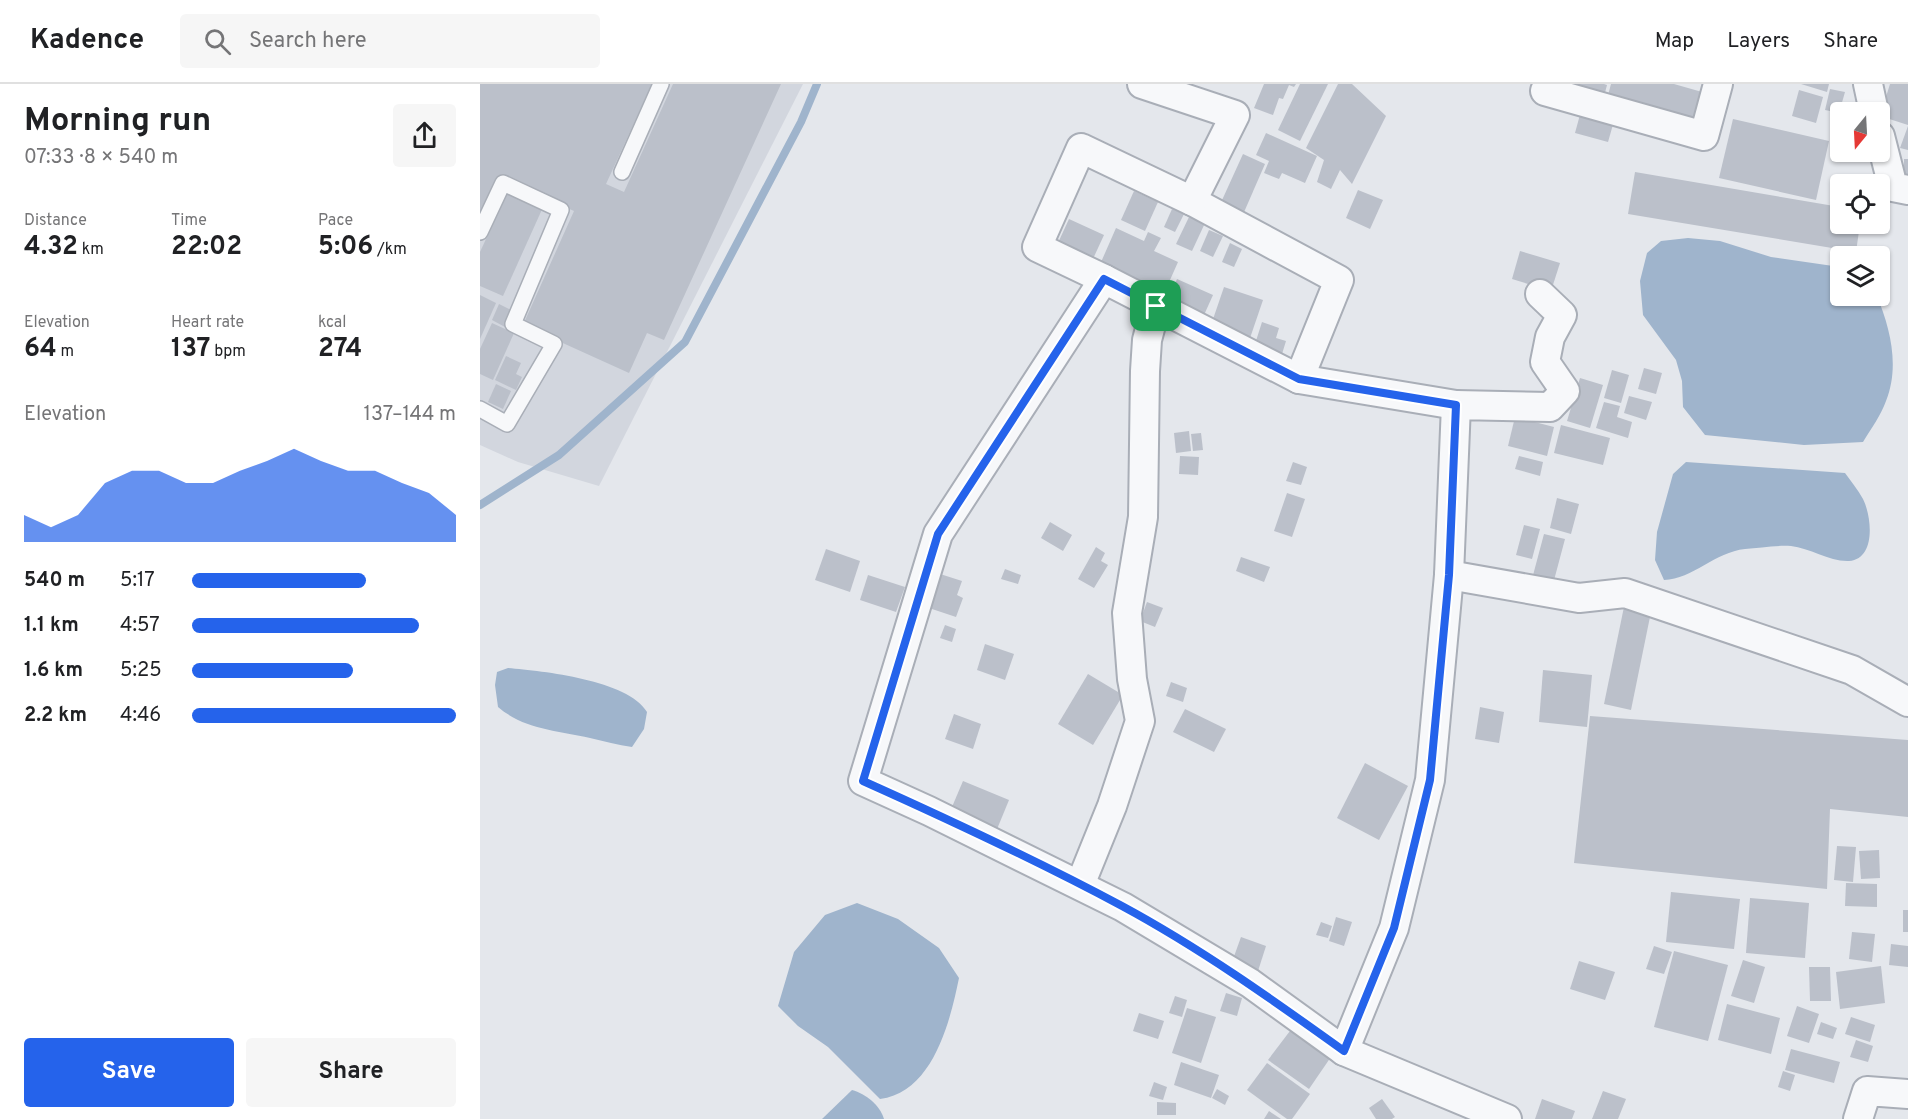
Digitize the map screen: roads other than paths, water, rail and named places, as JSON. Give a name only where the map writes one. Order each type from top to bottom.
[{"type":"street","points":[[1142,84],[1208,94],[1235,115],[1192,201]]},
{"type":"street","points":[[1539,86],[1704,136],[1718,84]]},
{"type":"street","points":[[1868,84],[1872,102]]},
{"type":"street","points":[[1299,379],[1340,280],[1192,201],[1081,148],[1037,247],[1299,379],[1456,405],[1550,407],[1566,390],[1545,362],[1550,337],[1562,315],[1540,294]]},
{"type":"street","points":[[1887,162],[1893,187],[1908,190]]},
{"type":"street","points":[[1104,279],[938,534],[863,781],[1123,907],[1250,983],[1344,1051],[1507,1119]]},
{"type":"street","points":[[1080,885],[1112,806],[1140,721],[1131,679],[1126,613],[1143,517],[1145,371],[1147,340],[1156,306]]},
{"type":"street","points":[[1344,1051],[1394,928],[1430,780],[1449,575],[1456,405]]},
{"type":"street","points":[[1449,575],[1579,598],[1625,593],[1852,670],[1908,702]]},
{"type":"street","points":[[1858,1119],[1868,1091],[1908,1094]]},
{"type":"lane","points":[[622,172],[661,84]]},
{"type":"lane","points":[[480,232],[503,183],[561,210],[513,324],[554,344],[507,424],[480,409]]},
{"type":"water","points":[[1688,238],[1720,241],[1771,257],[1830,266],[1830,306],[1881,306],[1892,347],[1892,374],[1884,406],[1863,442],[1804,445],[1705,435],[1683,407],[1682,381],[1676,360],[1643,315],[1640,281],[1647,253],[1661,241]]},
{"type":"water","points":[[1686,462],[1845,473],[1866,507],[1870,526],[1868,545],[1864,553],[1849,561],[1791,546],[1745,549],[1724,555],[1675,579],[1664,580],[1655,560],[1657,532],[1673,474]]},
{"type":"water","points":[[508,668],[584,679],[622,692],[637,701],[647,712],[644,729],[632,747],[530,725],[508,715],[498,707],[495,685],[497,672]]},
{"type":"water","points":[[857,903],[898,919],[939,948],[959,978],[944,1034],[926,1069],[898,1094],[880,1099],[828,1047],[798,1026],[778,1006],[794,952],[825,915]]},
{"type":"water","points":[[852,1090],[872,1101],[884,1119],[822,1119]]},
{"type":"waterway","points":[[480,505],[559,455],[685,342],[801,122],[817,84]]}]
